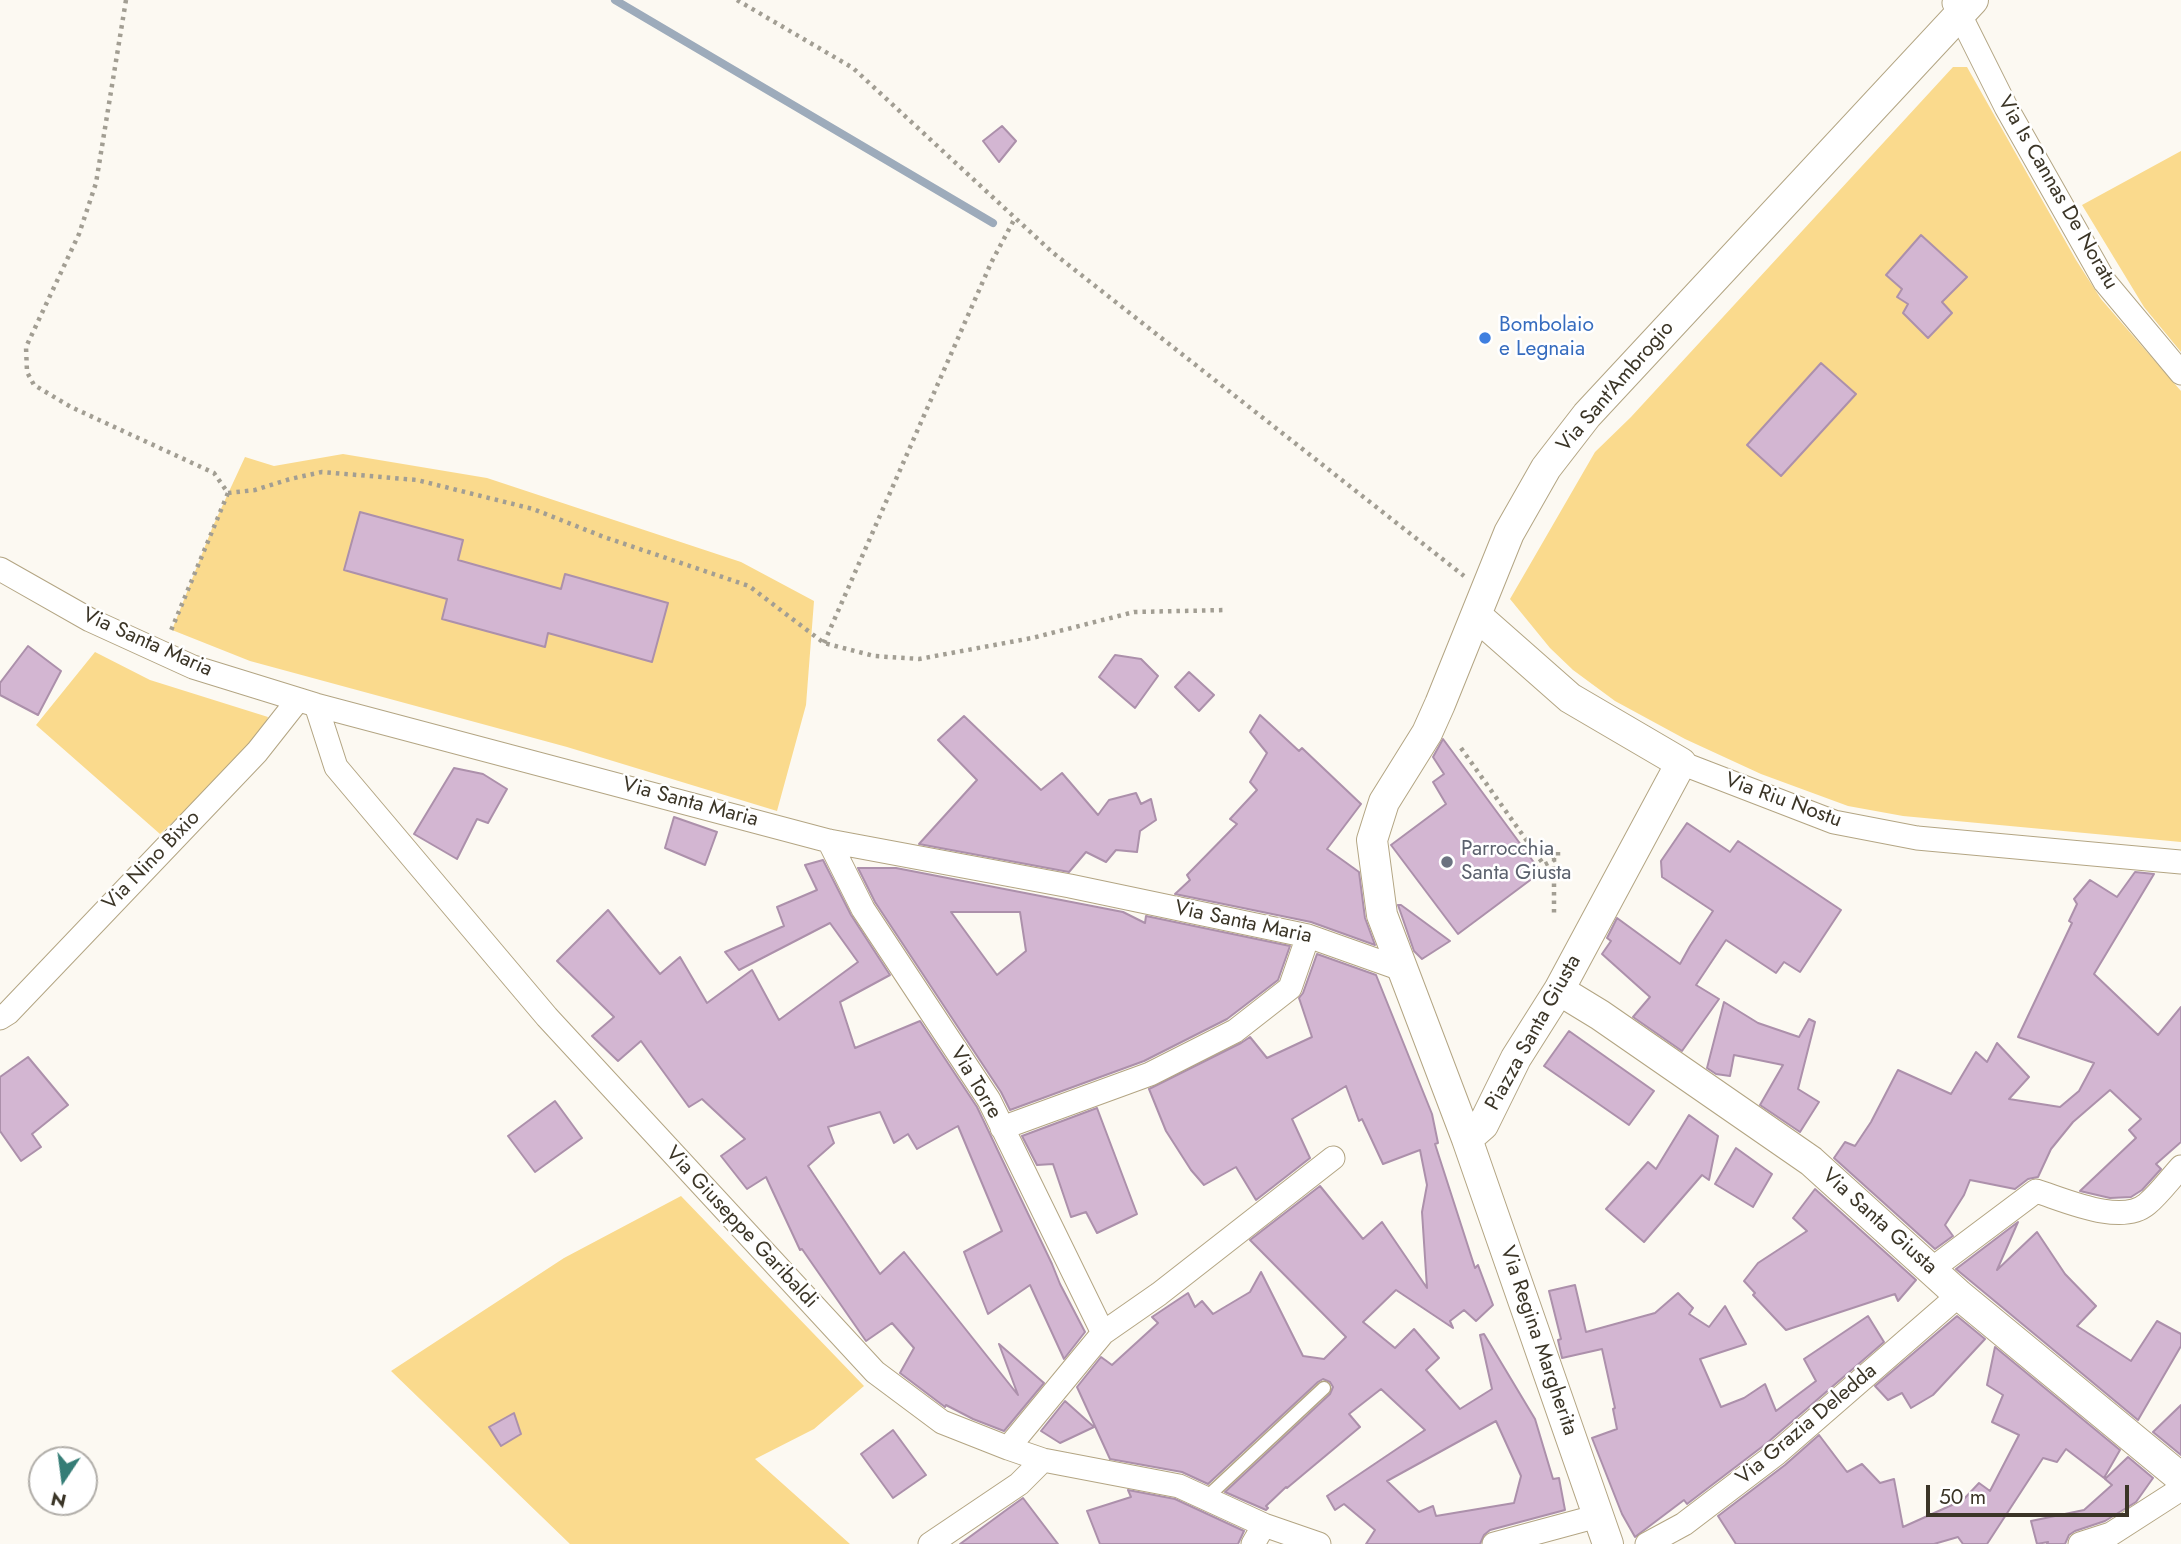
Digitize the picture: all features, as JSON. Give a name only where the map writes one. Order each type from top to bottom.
[{"type":"street","name":"Via Is Cannas De Noratu","points":[[1961,5],[2006,107],[2105,282],[2181,373]]},
{"type":"street","name":"Via Sant'Ambrogio","points":[[1401,969],[1382,915],[1371,841],[1384,802],[1427,733],[1510,533],[1546,468],[1587,415],[1961,5]]},
{"type":"street","name":"Via Santa Maria","points":[[0,569],[90,620],[193,667],[307,703],[830,842],[1070,886],[1308,936],[1401,969]]},
{"type":"street","name":"Via Riu Nostu","points":[[1481,605],[1570,698],[1681,763],[1834,822],[1917,838],[2181,862]]},
{"type":"street","name":"Via Nino Bixio","points":[[0,1018],[8,1013],[307,703]]},
{"type":"street","name":"Via Giuseppe Garibaldi","points":[[307,703],[336,767],[547,1017],[875,1372],[942,1422],[1008,1448],[1042,1460],[1179,1486],[1206,1498],[1259,1534],[1319,1544]]},
{"type":"street","name":"Piazza Santa Giusta","points":[[1401,969],[1467,1139],[1483,1125],[1516,1058],[1559,990],[1681,763]]},
{"type":"street","name":"Via Torre","points":[[830,842],[863,909],[989,1100],[1103,1333]]},
{"type":"street","points":[[1002,1128],[1150,1074],[1235,1031],[1290,988],[1308,936]]},
{"type":"street","name":"Via Santa Giusta","points":[[1559,990],[1612,1023],[1811,1161],[1959,1295],[2181,1478]]},
{"type":"street","name":"Via Regina Margherita","points":[[1467,1139],[1608,1544]]},
{"type":"street","points":[[1008,1448],[1103,1333],[1159,1294],[1333,1158]]},
{"type":"street","points":[[1932,1269],[2036,1191],[2111,1213],[2127,1213],[2145,1206],[2181,1167]]},
{"type":"street","name":"Via Grazia Deledda","points":[[1647,1544],[1684,1524],[1776,1454],[1959,1295]]},
{"type":"street","points":[[930,1544],[1019,1483],[1042,1460]]},
{"type":"street","points":[[2080,1544],[2111,1534],[2181,1489]]},
{"type":"street","points":[[1494,1544],[1598,1516]]},
{"type":"lane","points":[[1206,1498],[1324,1388]]},
{"type":"path","points":[[126,0],[96,183],[79,234],[26,347],[27,372],[34,385],[71,407],[214,472],[228,493]]},
{"type":"path","points":[[737,0],[853,68],[1063,261],[1481,605]]},
{"type":"path","points":[[824,643],[990,263],[1015,218]]},
{"type":"path","points":[[228,493],[255,490],[290,478],[322,472],[416,480],[533,509],[604,537],[749,586],[824,643],[874,656],[919,659],[1032,638],[1134,612],[1226,610]]},
{"type":"path","points":[[163,653],[228,493]]},
{"type":"path","points":[[1461,748],[1544,865],[1558,858],[1558,849]]},
{"type":"path","points":[[1554,858],[1554,915]]},
{"type":"shaded area","points":[[1953,67],[1967,67],[2076,260],[2101,299],[2181,391],[2181,842],[1903,816],[1848,806],[1761,774],[1685,739],[1615,701],[1573,670],[1550,648],[1510,599],[1595,452],[1631,417]]},
{"type":"shaded area","points":[[2181,151],[2181,352],[2144,307],[2082,205]]},
{"type":"shaded area","points":[[343,454],[487,478],[741,562],[814,601],[806,705],[777,811],[567,747],[250,661],[172,630],[213,526],[245,457],[274,466]]},
{"type":"shaded area","points":[[95,652],[150,680],[268,717],[258,744],[160,834],[36,725]]},
{"type":"shaded area","points":[[681,1196],[864,1386],[814,1429],[755,1459],[850,1544],[570,1544],[391,1371],[564,1258]]},
{"type":"building","points":[[1002,126],[1016,141],[999,162],[983,141]]},
{"type":"building","points":[[1921,235],[1967,277],[1942,302],[1952,313],[1928,338],[1903,313],[1908,304],[1897,297],[1902,289],[1886,275]]},
{"type":"building","points":[[1821,363],[1856,394],[1781,476],[1747,445]]},
{"type":"building","points":[[360,512],[463,540],[458,560],[561,589],[565,574],[668,603],[652,662],[548,633],[545,647],[442,619],[447,599],[344,570]]},
{"type":"building","points":[[28,646],[61,671],[38,715],[0,695],[0,683]]},
{"type":"building","points":[[1115,655],[1141,659],[1158,676],[1135,708],[1099,677]]},
{"type":"building","points":[[1189,672],[1214,695],[1199,711],[1175,687]]},
{"type":"building","points":[[1260,715],[1299,751],[1302,748],[1361,804],[1327,849],[1359,872],[1365,918],[1375,945],[1311,922],[1175,894],[1190,880],[1187,875],[1237,824],[1230,819],[1257,790],[1250,782],[1267,753],[1250,732]]},
{"type":"building","points":[[964,716],[1041,790],[1062,773],[1098,815],[1109,800],[1136,793],[1141,804],[1151,799],[1156,820],[1140,831],[1137,852],[1116,850],[1106,862],[1086,852],[1069,872],[919,844],[977,780],[938,740]]},
{"type":"building","points":[[1443,739],[1541,872],[1458,934],[1391,845],[1446,804],[1433,782],[1444,774],[1433,757]]},
{"type":"building","points":[[454,768],[483,774],[507,789],[488,823],[477,819],[457,859],[414,834]]},
{"type":"building","points":[[674,817],[717,832],[705,865],[665,848]]},
{"type":"building","points":[[1687,823],[1730,852],[1738,841],[1841,910],[1800,972],[1784,962],[1776,973],[1726,940],[1696,985],[1719,999],[1682,1051],[1633,1017],[1650,997],[1602,954],[1611,941],[1607,938],[1617,918],[1680,964],[1713,911],[1662,877],[1661,861]]},
{"type":"building","points":[[823,860],[851,915],[890,975],[840,1002],[855,1048],[920,1021],[977,1107],[1085,1332],[1064,1359],[1030,1285],[988,1314],[964,1252],[1002,1231],[958,1126],[917,1149],[908,1134],[894,1143],[880,1112],[828,1127],[834,1143],[808,1166],[880,1274],[904,1252],[1018,1395],[999,1344],[1044,1383],[1004,1431],[946,1405],[945,1407],[900,1373],[914,1348],[892,1323],[866,1341],[802,1249],[800,1250],[766,1177],[747,1189],[721,1156],[745,1139],[702,1099],[689,1107],[641,1041],[618,1061],[592,1036],[614,1017],[557,961],[608,910],[660,974],[680,957],[707,1003],[752,970],[779,1020],[858,962],[830,923],[739,970],[725,952],[784,926],[777,907],[817,890],[805,865]]},
{"type":"building","points":[[858,868],[896,868],[1123,912],[1145,923],[1146,916],[1290,946],[1278,980],[1227,1019],[1144,1061],[1010,1110],[1001,1092],[875,902]],"holes":[[[951,912],[1020,912],[1026,951],[997,975]]]},
{"type":"building","points":[[2135,872],[2154,874],[2094,974],[2158,1035],[2181,1007],[2181,1142],[2156,1164],[2161,1169],[2142,1190],[2131,1197],[2110,1198],[2080,1191],[2136,1138],[2129,1130],[2141,1119],[2110,1090],[2073,1122],[2051,1149],[2038,1177],[2028,1179],[2015,1189],[1970,1180],[1945,1225],[1953,1236],[1935,1249],[1834,1158],[1845,1142],[1855,1146],[1871,1122],[1898,1070],[1951,1094],[1976,1052],[1987,1062],[1997,1043],[2029,1077],[2009,1099],[2060,1107],[2079,1091],[2094,1063],[2018,1037],[2072,923],[2069,921],[2077,904],[2074,899],[2090,880],[2117,897]]},
{"type":"building","points":[[1398,905],[1450,941],[1422,959],[1414,951]]},
{"type":"building","points":[[1317,954],[1376,975],[1432,1114],[1438,1143],[1435,1144],[1475,1268],[1478,1265],[1493,1305],[1476,1321],[1464,1310],[1450,1321],[1453,1328],[1396,1290],[1363,1322],[1395,1348],[1414,1329],[1439,1358],[1426,1370],[1460,1409],[1492,1389],[1480,1335],[1484,1334],[1535,1419],[1553,1479],[1559,1478],[1565,1510],[1490,1530],[1480,1544],[1366,1544],[1375,1530],[1344,1504],[1335,1510],[1327,1496],[1425,1430],[1381,1389],[1349,1414],[1360,1427],[1286,1487],[1266,1506],[1266,1510],[1225,1492],[1330,1394],[1333,1387],[1323,1379],[1208,1484],[1182,1472],[1110,1459],[1077,1387],[1101,1357],[1112,1365],[1158,1323],[1152,1317],[1188,1293],[1195,1307],[1202,1301],[1213,1314],[1250,1292],[1261,1272],[1303,1356],[1324,1359],[1346,1337],[1250,1240],[1320,1186],[1363,1239],[1382,1222],[1427,1288],[1422,1212],[1427,1185],[1420,1150],[1383,1164],[1362,1119],[1359,1121],[1346,1086],[1292,1119],[1310,1158],[1256,1200],[1236,1167],[1204,1185],[1166,1131],[1149,1089],[1250,1037],[1267,1058],[1312,1037],[1299,998]],"holes":[[[1496,1421],[1521,1476],[1514,1503],[1436,1516],[1433,1506],[1419,1512],[1387,1481]]]},
{"type":"building","points":[[1724,1002],[1758,1023],[1799,1037],[1809,1019],[1815,1022],[1798,1089],[1819,1102],[1800,1132],[1760,1105],[1783,1065],[1734,1055],[1730,1076],[1716,1074],[1707,1068]]},
{"type":"building","points":[[1569,1031],[1654,1091],[1629,1125],[1544,1066]]},
{"type":"building","points":[[28,1057],[68,1105],[32,1134],[41,1147],[21,1161],[0,1131],[0,1077]]},
{"type":"building","points":[[555,1101],[582,1138],[535,1172],[508,1136]]},
{"type":"building","points":[[1097,1108],[1137,1214],[1097,1233],[1086,1212],[1071,1217],[1053,1164],[1037,1165],[1022,1136]]},
{"type":"building","points":[[1689,1115],[1718,1136],[1709,1180],[1702,1175],[1644,1242],[1606,1209],[1648,1162],[1656,1169]]},
{"type":"building","points":[[1736,1148],[1772,1174],[1753,1207],[1715,1184]]},
{"type":"building","points":[[1815,1189],[1916,1280],[1898,1301],[1895,1294],[1786,1330],[1753,1295],[1755,1293],[1744,1281],[1758,1263],[1807,1231],[1793,1218]]},
{"type":"building","points":[[2018,1222],[1997,1270],[2037,1232],[2065,1274],[2096,1306],[2077,1326],[2131,1361],[2157,1321],[2181,1334],[2181,1346],[2138,1420],[1956,1269]]},
{"type":"building","points":[[1575,1285],[1586,1332],[1655,1313],[1678,1293],[1693,1308],[1689,1314],[1709,1327],[1725,1306],[1746,1344],[1700,1359],[1721,1407],[1744,1398],[1765,1384],[1776,1411],[1816,1381],[1804,1359],[1868,1316],[1884,1342],[1767,1443],[1687,1504],[1684,1500],[1635,1537],[1622,1514],[1592,1438],[1617,1429],[1602,1349],[1562,1358],[1558,1340],[1561,1339],[1549,1291]]},
{"type":"building","points":[[1957,1316],[1985,1339],[1933,1395],[1911,1408],[1902,1393],[1888,1400],[1875,1386]]},
{"type":"building","points":[[1995,1347],[2120,1450],[2104,1478],[2066,1449],[2057,1462],[2043,1458],[1987,1544],[1963,1544],[1958,1537],[1934,1544],[1736,1544],[1718,1516],[1785,1465],[1819,1435],[1847,1472],[1862,1464],[1880,1483],[1894,1479],[1903,1527],[1963,1500],[1979,1483],[1990,1491],[2019,1435],[1992,1422],[2003,1395],[1987,1385]]},
{"type":"building","points":[[1065,1401],[1094,1427],[1060,1443],[1041,1431]]},
{"type":"building","points":[[2181,1405],[2181,1455],[2153,1432]]},
{"type":"building","points":[[514,1413],[521,1434],[501,1446],[489,1427]]},
{"type":"building","points":[[893,1430],[926,1475],[893,1498],[861,1454]]},
{"type":"building","points":[[2128,1457],[2153,1478],[2136,1502],[2105,1521],[2075,1531],[2069,1535],[2065,1544],[2037,1544],[2031,1521],[2084,1510],[2112,1485],[2105,1479]]},
{"type":"building","points":[[1128,1490],[1175,1499],[1244,1531],[1238,1544],[1100,1544],[1087,1511],[1131,1497]]},
{"type":"building","points":[[1023,1498],[1058,1544],[960,1544],[1009,1508]]},
{"type":"waterway","points":[[615,0],[993,223]]},
{"type":"place","name":"Bombolaio e Legnaia","points":[[1485,338]]},
{"type":"place","name":"Parrocchia Santa Giusta","points":[[1447,862]]}]
